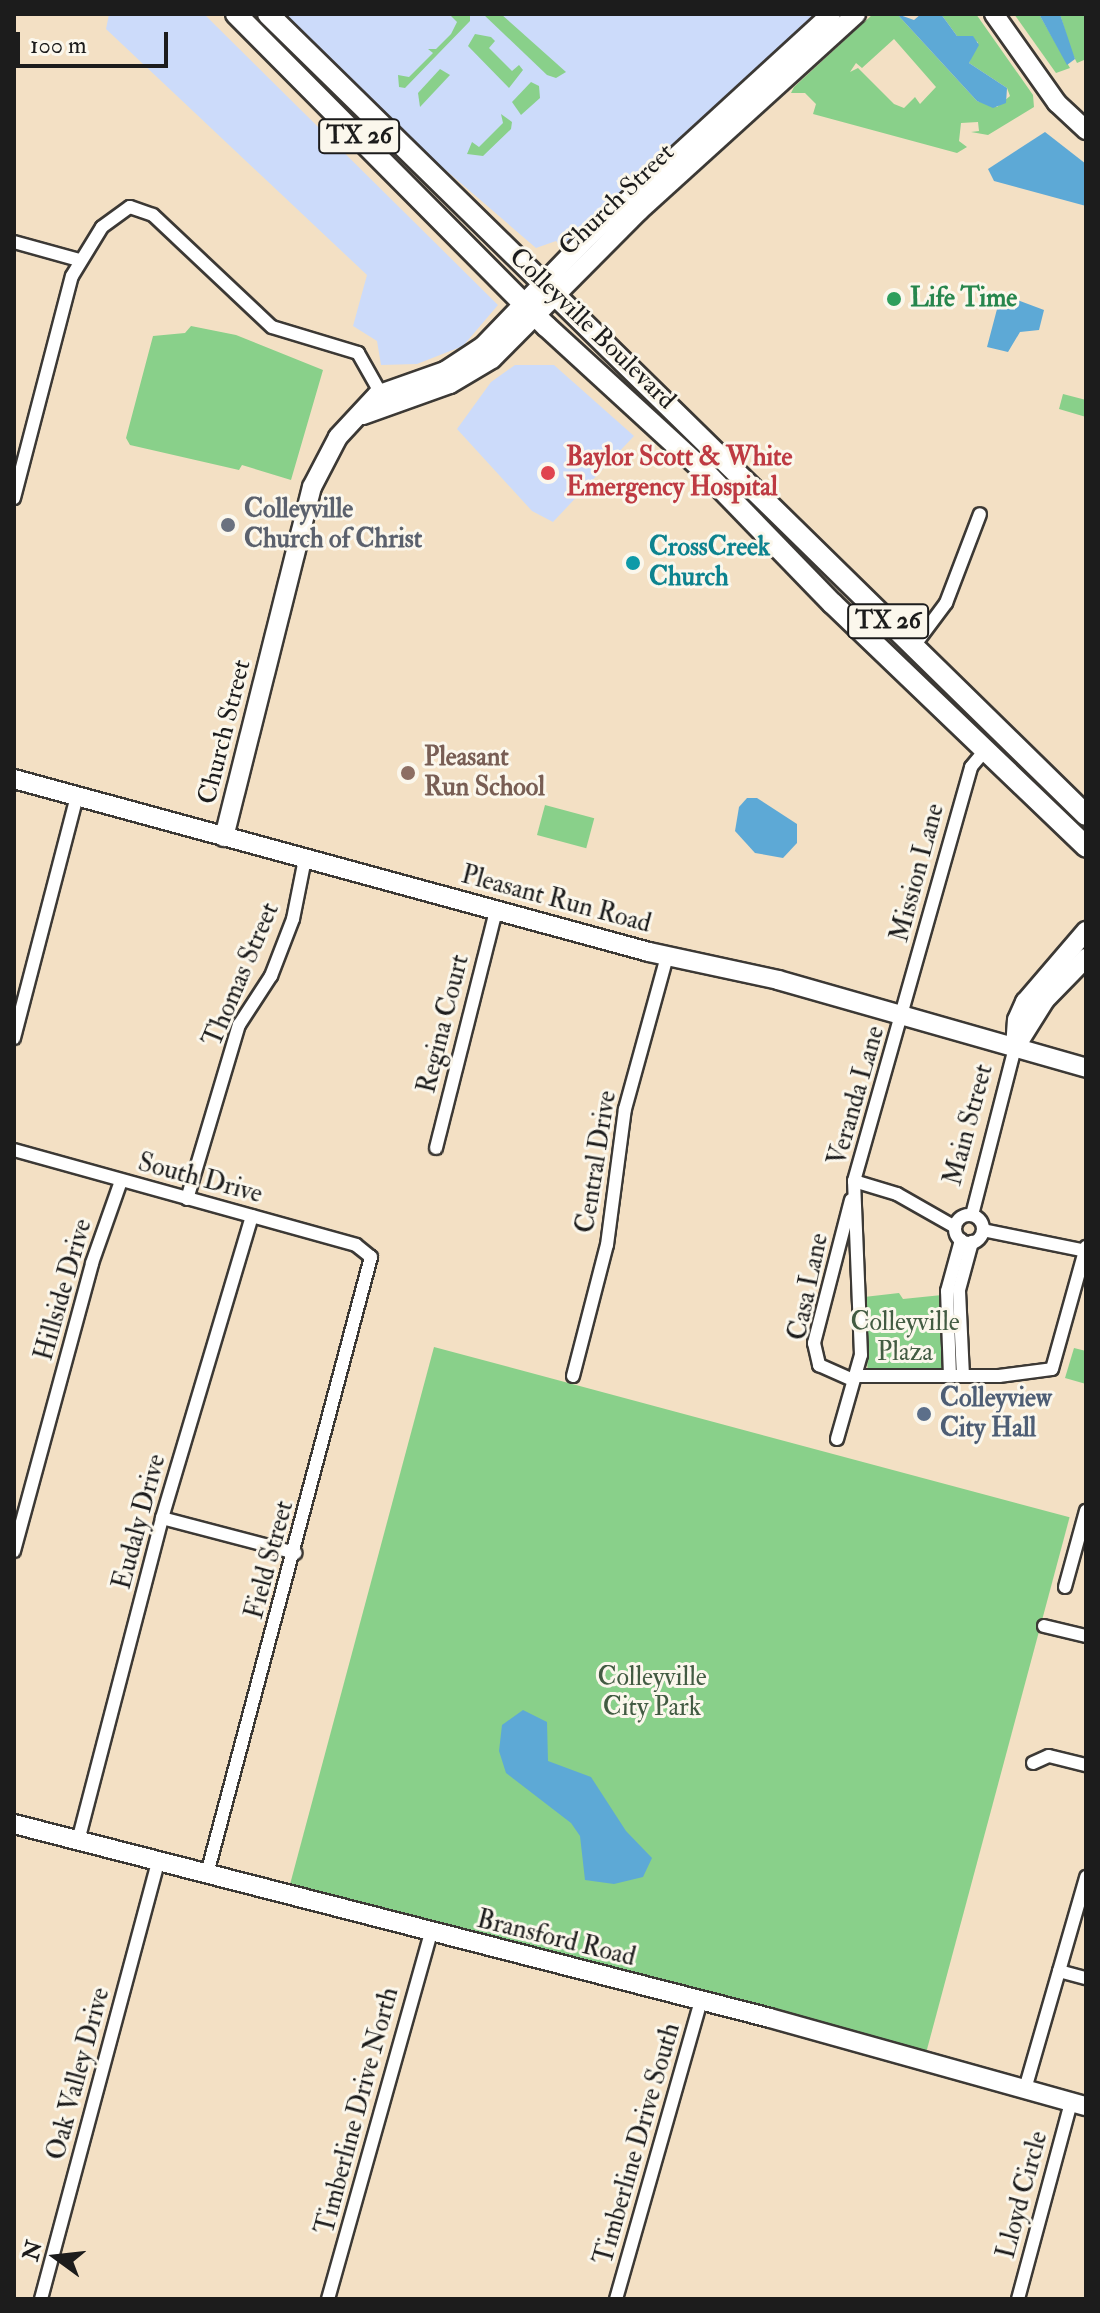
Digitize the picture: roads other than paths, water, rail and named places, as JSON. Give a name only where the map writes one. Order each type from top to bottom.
[{"type":"main road","name":"Colleyville Boulevard","points":[[236,14],[530,309],[702,469],[892,660],[987,748],[1086,847]]},
{"type":"main road","name":"Colleyville Boulevard","points":[[268,14],[1086,815]]},
{"type":"main road","points":[[892,660],[914,646]]},
{"type":"main road","points":[[987,748],[1004,734]]},
{"type":"street","name":"Church Street","points":[[224,837],[312,487],[331,447],[357,417],[384,399],[464,370],[679,163],[759,78],[831,14]]},
{"type":"street","name":"Church Street","points":[[679,163],[772,93],[856,14]]},
{"type":"street","points":[[994,14],[1057,103],[1086,130]]},
{"type":"street","points":[[759,78],[772,93]]},
{"type":"street","points":[[14,498],[64,299],[79,260],[114,215],[130,207],[145,209],[265,322],[294,336],[358,353],[384,399]]},
{"type":"street","points":[[14,242],[79,260]]},
{"type":"street","points":[[914,646],[946,603],[980,514]]},
{"type":"street","name":"Mission Lane","points":[[903,1016],[971,767],[987,748]]},
{"type":"street","name":"Pleasant Run Road","points":[[14,779],[496,911],[903,1016],[1086,1068]]},
{"type":"street","points":[[14,1038],[77,796]]},
{"type":"street","name":"Thomas Street","points":[[187,1199],[239,1025],[271,976],[290,930],[305,859]]},
{"type":"street","name":"Regina Court","points":[[436,1148],[496,911]]},
{"type":"street","name":"Main Street","points":[[972,1215],[1015,1048],[1017,1020],[1025,1002],[1086,931]]},
{"type":"street","name":"Central Drive","points":[[573,1376],[607,1245],[625,1109],[667,956]]},
{"type":"street","name":"Main Street","points":[[1015,1048],[1045,1000],[1086,958]]},
{"type":"street","name":"Veranda Lane","points":[[837,1439],[861,1355],[854,1181],[903,1016]]},
{"type":"street","name":"South Drive","points":[[14,1150],[356,1245],[371,1257]]},
{"type":"street","name":"Hillside Drive","points":[[14,1551],[92,1263],[121,1181]]},
{"type":"street","points":[[854,1181],[897,1194],[955,1227],[966,1241],[959,1290],[956,1376]]},
{"type":"street","name":"Casa Lane","points":[[854,1181],[814,1343],[819,1365],[854,1378]]},
{"type":"street","points":[[854,1378],[999,1376],[1052,1369],[1086,1250],[983,1230],[972,1215],[963,1216],[955,1227]]},
{"type":"street","name":"Eudaly Drive","points":[[78,1841],[162,1518],[252,1216]]},
{"type":"street","points":[[966,1241],[983,1230]]},
{"type":"street","name":"Field Street","points":[[207,1874],[295,1553],[371,1257]]},
{"type":"street","points":[[1065,1587],[1086,1511]]},
{"type":"street","points":[[162,1518],[295,1553]]},
{"type":"street","points":[[1044,1626],[1086,1636]]},
{"type":"street","points":[[1033,1763],[1049,1756],[1086,1765]]},
{"type":"street","name":"Bransford Road","points":[[14,1824],[430,1935],[701,2001],[1078,2104]]},
{"type":"street","name":"Oak Valley Drive","points":[[41,2299],[158,1861]]},
{"type":"street","points":[[1025,2089],[1086,1877]]},
{"type":"street","name":"Timberline Drive North","points":[[328,2299],[430,1935]]},
{"type":"street","points":[[1059,1971],[1086,1978]]},
{"type":"street","name":"Timberline Drive South","points":[[616,2299],[701,2001]]},
{"type":"street","name":"Lloyd Circle","points":[[1018,2299],[1078,2104]]},
{"type":"water","points":[[897,14],[914,20],[921,14],[941,14],[957,36],[973,36],[979,45],[969,63],[1007,88],[1006,103],[993,108],[977,101]]},
{"type":"water","points":[[1039,14],[1060,14],[1075,59],[1067,65]]},
{"type":"water","points":[[1045,132],[1086,164],[1086,206],[994,181],[988,169]]},
{"type":"water","points":[[1001,294],[1044,310],[1039,330],[1020,332],[1008,352],[987,347]]},
{"type":"water","points":[[747,798],[757,798],[797,824],[797,843],[783,858],[755,853],[735,831],[739,807]]},
{"type":"water","points":[[523,1710],[547,1722],[548,1761],[591,1777],[626,1831],[652,1858],[643,1877],[614,1884],[585,1880],[580,1836],[571,1823],[506,1773],[499,1751],[502,1725]]},
{"type":"place","name":"Life Time","points":[[894,299]]},
{"type":"place","name":"Baylor Scott & White Emergency Hospital","points":[[548,473]]},
{"type":"place","name":"Colleyville Church of Christ","points":[[228,525]]},
{"type":"place","name":"CrossCreek Church","points":[[633,563]]},
{"type":"place","name":"Pleasant Run School","points":[[408,773]]},
{"type":"place","name":"Colleyview City Hall","points":[[924,1414]]},
{"type":"park label","name":"Colleyville Plaza","points":[[905,1338]]},
{"type":"park label","name":"Colleyville City Park","points":[[652,1693]]}]
